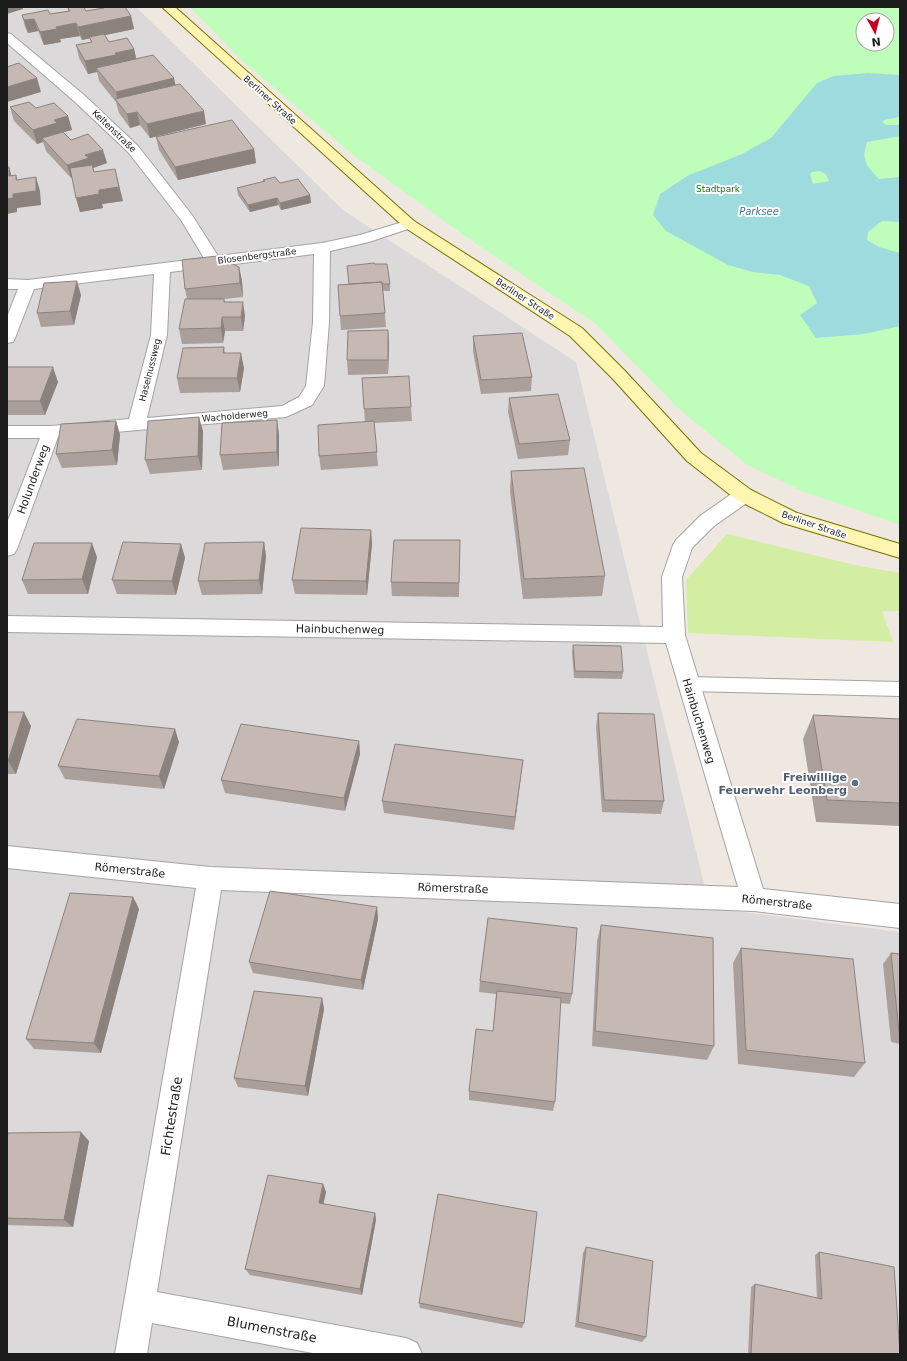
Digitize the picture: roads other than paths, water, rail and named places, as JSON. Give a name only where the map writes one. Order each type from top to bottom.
[{"type":"main road","name":"Berliner Straße","points":[[168,7],[409,224],[576,332],[619,375],[694,457],[744,495],[790,518],[900,551]]},
{"type":"street","name":"Keltenstraße","points":[[7,37],[79,98],[134,149],[187,218],[214,262]]},
{"type":"street","name":"Blosenbergstraße","points":[[7,284],[28,285],[322,248],[364,239],[409,224]]},
{"type":"street","name":"Wacholderweg","points":[[7,432],[51,432],[286,411],[306,401],[315,386],[321,322],[322,248]]},
{"type":"street","name":"Haselnussweg","points":[[136,425],[159,335],[162,268]]},
{"type":"street","points":[[7,338],[28,285]]},
{"type":"street","name":"Holunderweg","points":[[7,549],[51,432]]},
{"type":"street","name":"Hainbuchenweg","points":[[744,495],[707,521],[683,546],[672,577],[674,635],[687,684],[754,899]]},
{"type":"street","name":"Hainbuchenweg","points":[[7,624],[674,635]]},
{"type":"street","name":"Römerstraße","points":[[7,857],[210,878],[754,899],[900,916]]},
{"type":"street","name":"Fichtestraße","points":[[131,1354],[210,878]]},
{"type":"street","name":"Blumenstraße","points":[[139,1305],[406,1354]]},
{"type":"lane","points":[[687,684],[900,689]]},
{"type":"water","name":"Parksee","points":[[868,73],[900,75],[900,116],[884,120],[882,122],[886,125],[900,125],[900,136],[867,142],[865,148],[865,158],[868,166],[879,179],[900,177],[900,222],[882,221],[868,232],[867,240],[879,247],[900,253],[900,326],[864,334],[816,338],[800,315],[817,303],[809,286],[780,275],[753,272],[728,265],[666,231],[653,215],[660,194],[689,175],[742,154],[771,138],[817,83],[834,76]],"holes":[[[819,171],[826,174],[829,181],[813,184],[810,174],[812,172]]]},
{"type":"place","name":"Freiwillige Feuerwehr Leonberg","points":[[855,783]]},
{"type":"park label","name":"Stadtpark","points":[[718,189]]}]
